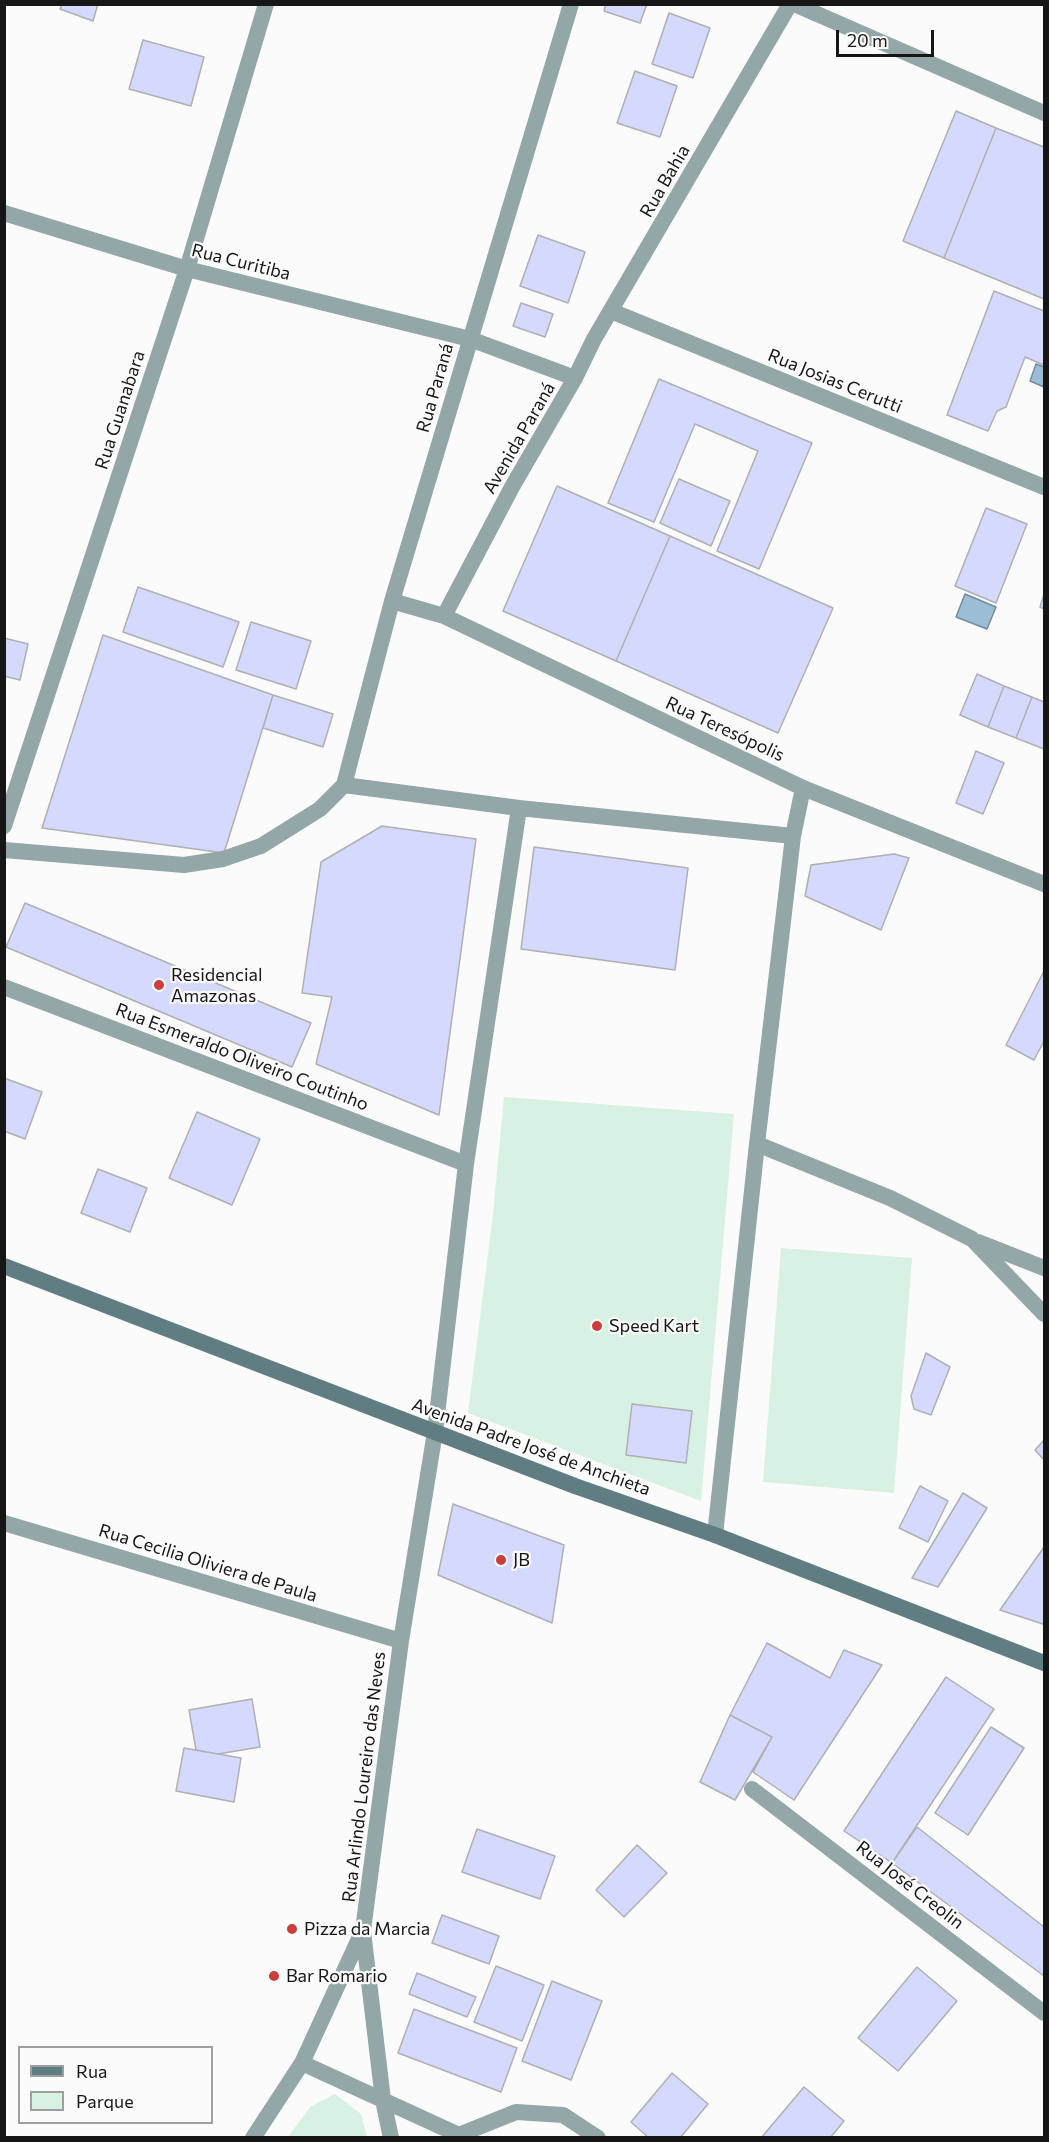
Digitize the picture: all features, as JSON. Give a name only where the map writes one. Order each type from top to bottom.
[{"type":"main road","name":"Avenida Padre José de Anchieta","points":[[4,1266],[575,1486],[716,1534],[1044,1663]]},
{"type":"street","name":"Rua Guanabara","points":[[4,826],[187,269],[266,4]]},
{"type":"street","name":"Rua Paraná","points":[[344,785],[392,601],[571,4]]},
{"type":"street","points":[[792,4],[1044,112]]},
{"type":"street","name":"Rua Bahia","points":[[575,378],[594,339],[792,4]]},
{"type":"street","name":"Rua Curitiba","points":[[4,213],[187,269],[470,339]]},
{"type":"street","name":"Rua Josias Cerutti","points":[[611,311],[1044,487]]},
{"type":"street","name":"Avenida Paraná","points":[[444,616],[512,487],[575,378],[470,339]]},
{"type":"street","name":"Rua Teresópolis","points":[[392,601],[444,616],[803,788],[1044,884]]},
{"type":"street","points":[[4,850],[184,865],[223,859],[261,846],[320,809],[344,785],[519,808],[793,836]]},
{"type":"street","points":[[716,1534],[757,1144],[793,836],[803,788]]},
{"type":"street","points":[[435,1432],[466,1164],[519,808]]},
{"type":"street","name":"Rua Esmeraldo Oliveiro Coutinho","points":[[4,987],[466,1164]]},
{"type":"street","points":[[757,1144],[890,1198],[972,1239],[1044,1268]]},
{"type":"street","points":[[972,1239],[1044,1314]]},
{"type":"street","name":"Rua Arlindo Loureiro das Neves","points":[[253,2138],[302,2063],[363,1930],[401,1641],[435,1432]]},
{"type":"street","name":"Rua Cecilia Oliviera de Paula","points":[[4,1523],[401,1641]]},
{"type":"street","name":"Rua José Creolin","points":[[752,1788],[1044,2013]]},
{"type":"street","points":[[363,1930],[383,2100],[391,2138]]},
{"type":"street","points":[[302,2063],[459,2136],[516,2112],[563,2115],[598,2138]]},
{"type":"green space","name":"Speed Kart","points":[[504,1097],[734,1114],[701,1501],[468,1413],[493,1214]]},
{"type":"green space","points":[[781,1248],[912,1258],[894,1493],[763,1482]]},
{"type":"green space","points":[[335,2094],[361,2114],[367,2137],[288,2137],[310,2107]]},
{"type":"water","points":[[1036,364],[1044,367],[1044,387],[1030,381]]},
{"type":"water","points":[[965,594],[996,607],[987,629],[956,617]]},
{"type":"building","points":[[62,4],[98,4],[93,21],[60,9]]},
{"type":"building","points":[[606,4],[647,4],[640,23],[604,11]]},
{"type":"building","points":[[669,13],[710,28],[693,78],[652,64]]},
{"type":"building","points":[[143,40],[204,57],[191,106],[129,89]]},
{"type":"building","points":[[635,71],[677,86],[660,137],[617,123]]},
{"type":"building","points":[[956,111],[996,128],[944,258],[903,241]]},
{"type":"building","points":[[996,128],[1044,147],[1044,299],[944,258]]},
{"type":"building","points":[[538,235],[585,252],[568,303],[520,286]]},
{"type":"building","points":[[994,291],[1044,311],[1044,365],[1025,357],[1006,407],[997,411],[988,431],[947,415]]},
{"type":"building","points":[[521,303],[553,314],[545,337],[513,326]]},
{"type":"building","points":[[659,379],[812,443],[759,569],[717,551],[758,451],[695,424],[654,522],[608,503]]},
{"type":"building","points":[[679,479],[730,501],[711,546],[660,523]]},
{"type":"building","points":[[557,486],[670,536],[616,661],[503,611]]},
{"type":"building","points":[[986,508],[1027,524],[996,603],[955,586]]},
{"type":"building","points":[[670,536],[833,608],[778,733],[616,661]]},
{"type":"building","points":[[138,587],[239,622],[223,667],[123,632]]},
{"type":"building","points":[[1044,594],[1044,609],[1040,607]]},
{"type":"building","points":[[251,622],[311,641],[296,689],[236,670]]},
{"type":"building","points":[[103,635],[273,695],[224,853],[42,828]]},
{"type":"building","points":[[4,638],[28,644],[20,680],[4,676]]},
{"type":"building","points":[[977,674],[1004,686],[988,727],[960,715]]},
{"type":"building","points":[[1004,686],[1032,697],[1016,738],[988,727]]},
{"type":"building","points":[[273,695],[333,714],[323,747],[263,728]]},
{"type":"building","points":[[1032,697],[1044,702],[1044,749],[1016,738]]},
{"type":"building","points":[[976,751],[1004,763],[983,814],[956,803]]},
{"type":"building","points":[[382,826],[476,839],[439,1115],[316,1064],[332,997],[302,993],[321,862]]},
{"type":"building","points":[[534,847],[688,868],[675,970],[521,949]]},
{"type":"building","points":[[894,854],[909,858],[881,930],[805,896],[811,865]]},
{"type":"building","name":"Residencial Amazonas","points":[[25,903],[311,1023],[292,1067],[6,947]]},
{"type":"building","points":[[1044,971],[1044,1041],[1034,1060],[1006,1045]]},
{"type":"building","points":[[4,1078],[42,1092],[25,1139],[4,1131]]},
{"type":"building","points":[[197,1112],[260,1139],[232,1205],[169,1178]]},
{"type":"building","points":[[98,1169],[147,1188],[130,1232],[81,1213]]},
{"type":"building","points":[[926,1353],[950,1367],[931,1415],[914,1409],[911,1396]]},
{"type":"building","points":[[632,1404],[692,1411],[686,1463],[626,1455]]},
{"type":"building","points":[[1044,1440],[1044,1460],[1035,1450]]},
{"type":"building","points":[[920,1486],[948,1501],[928,1542],[899,1528]]},
{"type":"building","points":[[963,1493],[987,1508],[938,1587],[912,1578]]},
{"type":"building","name":"JB","points":[[453,1504],[564,1545],[552,1623],[438,1575]]},
{"type":"building","points":[[1044,1547],[1044,1623],[1043,1624],[1000,1610]]},
{"type":"building","points":[[767,1643],[830,1678],[844,1650],[882,1665],[794,1800],[753,1772],[772,1737],[730,1715]]},
{"type":"building","points":[[946,1677],[994,1709],[892,1863],[844,1831]]},
{"type":"building","points":[[252,1699],[260,1747],[218,1754],[196,1750],[189,1710]]},
{"type":"building","points":[[730,1715],[772,1737],[735,1800],[700,1782]]},
{"type":"building","points":[[991,1727],[1024,1748],[968,1835],[935,1813]]},
{"type":"building","points":[[184,1748],[241,1758],[234,1802],[176,1791]]},
{"type":"building","points":[[917,1827],[1044,1927],[1044,1976],[892,1863]]},
{"type":"building","points":[[477,1829],[555,1856],[540,1899],[462,1872]]},
{"type":"building","points":[[637,1845],[667,1873],[624,1917],[596,1890]]},
{"type":"building","points":[[442,1915],[499,1936],[489,1964],[432,1943]]},
{"type":"building","points":[[496,1966],[544,1985],[522,2041],[474,2022]]},
{"type":"building","points":[[917,1967],[957,2001],[898,2071],[858,2038]]},
{"type":"building","points":[[417,1973],[476,1997],[467,2017],[409,1994]]},
{"type":"building","points":[[552,1981],[602,2001],[571,2080],[522,2061]]},
{"type":"building","points":[[414,2009],[517,2048],[501,2092],[398,2053]]},
{"type":"building","points":[[672,2073],[708,2104],[680,2138],[649,2138],[631,2122]]},
{"type":"building","points":[[804,2087],[844,2121],[830,2138],[761,2138]]},
{"type":"place","name":"Residencial Amazonas","points":[[159,985]]},
{"type":"place","name":"Speed Kart","points":[[597,1326]]},
{"type":"place","name":"JB","points":[[501,1560]]},
{"type":"place","name":"Pizza da Marcia","points":[[292,1929]]},
{"type":"place","name":"Bar Romario","points":[[274,1976]]}]
